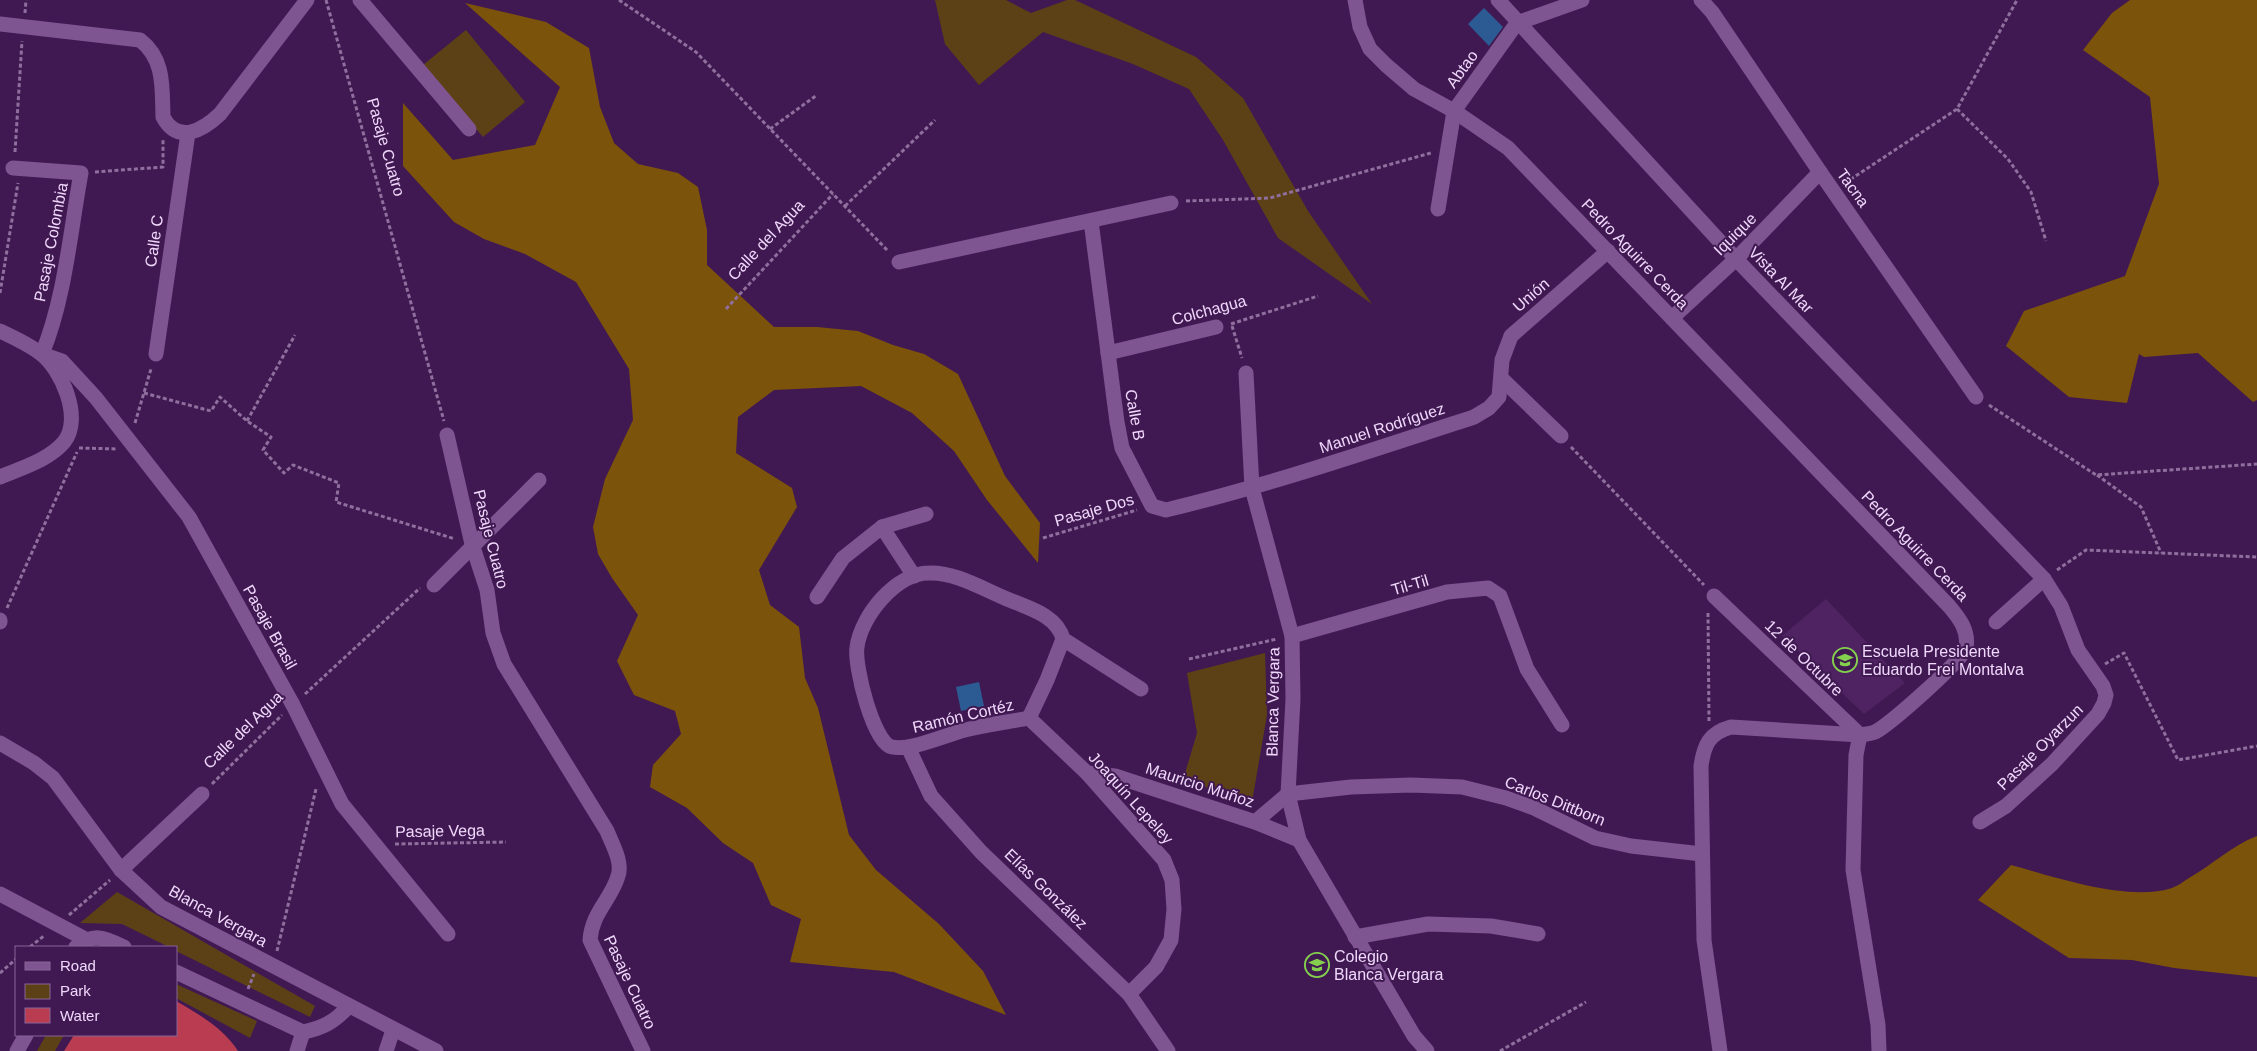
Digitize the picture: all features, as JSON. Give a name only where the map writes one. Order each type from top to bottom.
[{"type":"street","points":[[0,24],[140,40],[150,47],[161,68],[163,117],[174,130],[188,133],[205,127],[220,114],[307,0]]},
{"type":"street","points":[[360,0],[469,129]]},
{"type":"street","name":"Pedro Aguirre Cerda","points":[[1355,0],[1360,27],[1370,49],[1414,89],[1454,111],[1508,148],[1961,620],[1967,636],[1966,651],[1920,696],[1886,725],[1873,733],[1860,735],[1731,727],[1719,730],[1709,738]]},
{"type":"street","name":"Vista Al Mar","points":[[1498,0],[1517,23],[1736,259],[2044,579]]},
{"type":"street","points":[[1517,23],[1582,0]]},
{"type":"street","name":"Tacna","points":[[1701,0],[1712,12],[1976,397]]},
{"type":"street","name":"Abtao","points":[[1438,209],[1454,111],[1517,23]]},
{"type":"street","name":"Calle C","points":[[156,354],[188,133]]},
{"type":"street","name":"Pasaje Colombia","points":[[17,168],[82,173],[55,314],[42,354]]},
{"type":"street","name":"Iquique","points":[[1672,318],[1736,259],[1820,172]]},
{"type":"street","points":[[899,262],[1171,203]]},
{"type":"street","name":"Calle B","points":[[1091,220],[1122,448],[1152,506]]},
{"type":"street","name":"Unión","points":[[1502,379],[1502,360],[1511,336],[1608,251]]},
{"type":"street","name":"Colchagua","points":[[1108,353],[1216,328]]},
{"type":"street","name":"Pasaje Brasil","points":[[0,331],[42,354],[62,361],[190,516],[293,705],[323,762],[342,804],[448,934]]},
{"type":"street","points":[[0,477],[32,464],[64,442],[72,427],[72,406],[55,372],[42,354]]},
{"type":"street","name":"Blanca Vergara","points":[[1246,373],[1252,488],[1292,636],[1293,699],[1288,794],[1299,840],[1414,1036],[1427,1051]]},
{"type":"street","points":[[1502,379],[1560,436]]},
{"type":"street","name":"Manuel Rodríguez","points":[[1252,488],[1474,417],[1489,408],[1499,397],[1502,379]]},
{"type":"street","name":"Pasaje Cuatro","points":[[448,435],[472,544],[487,590],[493,633],[504,664],[607,831],[617,854],[619,875],[591,925],[590,940],[643,1051]]},
{"type":"street","points":[[434,585],[472,544],[540,480]]},
{"type":"street","points":[[1152,506],[1166,510],[1252,488]]},
{"type":"street","points":[[817,597],[842,558],[882,527],[926,514]]},
{"type":"street","points":[[882,527],[914,576]]},
{"type":"street","points":[[908,746],[891,747],[882,742],[876,732],[860,675],[856,648],[864,622],[877,603],[895,587],[914,576],[927,572],[947,574],[1026,607],[1054,621],[1060,628],[1063,639],[1141,690]]},
{"type":"street","points":[[1996,622],[2044,579]]},
{"type":"street","name":"Pasaje Oyarzun","points":[[1980,822],[2012,800],[2052,764],[2098,714],[2106,695],[2078,650],[2062,606],[2044,579]]},
{"type":"street","name":"Til-Til","points":[[1292,636],[1447,592],[1488,588],[1500,596],[1527,669],[1562,725]]},
{"type":"street","name":"12 de Octubre","points":[[1714,596],[1860,735]]},
{"type":"street","name":"Ramón Cortéz","points":[[908,746],[966,730],[1029,718],[1047,680],[1063,639]]},
{"type":"street","name":"Joaquín Lepeley","points":[[1029,718],[1087,773],[1164,860],[1172,880],[1174,909],[1170,940],[1156,967],[1129,994]]},
{"type":"street","points":[[1860,735],[1856,755],[1853,870],[1878,1025],[1880,1051]]},
{"type":"street","points":[[1709,738],[1704,749],[1701,766],[1704,940],[1720,1051]]},
{"type":"street","name":"Blanca Vergara","points":[[0,743],[34,763],[53,778],[122,870],[161,907],[436,1051]]},
{"type":"street","name":"Elías González","points":[[908,746],[931,796],[981,852],[1129,994],[1168,1051]]},
{"type":"street","name":"Mauricio Muñoz","points":[[1087,773],[1115,776],[1255,822],[1299,840]]},
{"type":"street","name":"Carlos Dittborn","points":[[1288,794],[1351,787],[1411,785],[1462,787],[1506,798],[1534,808],[1595,838],[1631,846],[1702,854]]},
{"type":"street","name":"Calle del Agua","points":[[122,870],[202,794]]},
{"type":"street","points":[[1255,822],[1288,794]]},
{"type":"street","points":[[0,894],[57,925],[80,943],[104,938],[122,946]]},
{"type":"street","points":[[1355,937],[1428,924],[1491,926],[1538,934]]},
{"type":"street","points":[[178,973],[303,1032],[318,1029],[335,1021],[348,1006]]},
{"type":"street","points":[[386,1051],[393,1030]]},
{"type":"street","points":[[297,1051],[303,1032]]},
{"type":"street","points":[[17,1051],[25,1036]]},
{"type":"path","name":"Pasaje Cuatro","points":[[326,0],[448,435]]},
{"type":"path","points":[[619,0],[696,52],[899,262]]},
{"type":"path","points":[[1834,190],[1957,109],[2018,0]]},
{"type":"path","points":[[0,293],[17,168],[24,26]]},
{"type":"path","points":[[770,129],[818,95]]},
{"type":"path","points":[[1957,109],[2008,159],[2031,192],[2046,241]]},
{"type":"path","points":[[82,173],[162,167],[163,117]]},
{"type":"path","points":[[845,206],[936,120]]},
{"type":"path","points":[[1171,203],[1196,199],[1270,198],[1448,148]]},
{"type":"path","name":"Calle del Agua","points":[[726,309],[833,194]]},
{"type":"path","name":"Colchagua","points":[[1216,328],[1318,296]]},
{"type":"path","points":[[1232,324],[1246,373]]},
{"type":"path","points":[[247,421],[294,335]]},
{"type":"path","points":[[64,442],[79,448],[116,450],[129,441],[156,354]]},
{"type":"path","points":[[144,393],[211,411],[220,397],[247,421],[271,437],[263,450],[284,473],[293,465],[338,482],[336,502],[472,544]]},
{"type":"path","points":[[1976,397],[2096,475],[2141,507],[2160,553]]},
{"type":"path","points":[[1560,436],[1714,596],[1708,605],[1709,738]]},
{"type":"path","points":[[0,621],[79,448]]},
{"type":"path","points":[[2096,475],[2257,464]]},
{"type":"path","name":"Pasaje Dos","points":[[1043,538],[1152,506]]},
{"type":"path","points":[[2044,579],[2086,550],[2257,557]]},
{"type":"path","name":"Calle del Agua","points":[[202,794],[293,705],[428,580],[434,585]]},
{"type":"path","points":[[1189,659],[1292,636]]},
{"type":"path","points":[[2092,672],[2124,653],[2178,760],[2257,746]]},
{"type":"path","points":[[274,966],[323,762]]},
{"type":"path","name":"Pasaje Vega","points":[[374,845],[506,842]]},
{"type":"path","points":[[31,946],[122,870]]},
{"type":"path","points":[[242,1003],[260,959]]},
{"type":"path","points":[[0,973],[15,960]]},
{"type":"path","points":[[1500,1051],[1586,1002]]},
{"type":"shaded area","points":[[2130,0],[2257,0],[2257,400],[2253,402],[2198,353],[2144,357],[2139,354],[2127,403],[2069,397],[2006,346],[2024,311],[2125,276],[2159,184],[2150,97],[2083,50],[2112,13]]},
{"type":"shaded area","points":[[465,3],[546,22],[589,48],[600,107],[614,143],[638,164],[678,173],[698,187],[707,230],[707,265],[774,327],[817,327],[858,331],[893,345],[924,354],[958,374],[1005,476],[1040,523],[1038,563],[987,500],[954,451],[912,413],[861,386],[774,390],[738,417],[736,453],[792,488],[797,507],[759,570],[770,605],[799,627],[805,678],[818,708],[849,835],[876,870],[939,924],[983,971],[1006,1015],[894,972],[790,962],[801,919],[771,905],[753,863],[723,843],[687,808],[650,787],[653,765],[681,734],[675,711],[634,695],[617,661],[638,615],[598,554],[593,527],[605,479],[633,420],[629,369],[576,282],[525,254],[484,239],[454,222],[403,166],[403,103],[453,160],[535,145],[560,87]]},
{"type":"shaded area","name":"Escuela Presidente Eduardo Frei Montalva","points":[[1826,599],[1905,683],[1864,714],[1782,636]]},
{"type":"shaded area","points":[[2257,836],[2257,977],[2174,968],[2132,960],[2069,958],[1978,900],[2011,865],[2113,890],[2154,892],[2172,888],[2239,845]]},
{"type":"green space","points":[[935,0],[1006,0],[1031,13],[1067,0],[1075,0],[1196,57],[1243,98],[1308,211],[1372,304],[1278,238],[1223,140],[1189,89],[1133,64],[1043,32],[979,85],[945,44]]},
{"type":"green space","points":[[466,30],[525,102],[483,137],[423,65]]},
{"type":"green space","points":[[1265,653],[1267,715],[1252,802],[1183,780],[1197,733],[1187,673]]},
{"type":"green space","points":[[117,892],[315,1006],[310,1017],[178,952],[178,946],[167,946],[122,924],[80,923]]},
{"type":"green space","points":[[178,985],[257,1021],[250,1038],[178,999]]},
{"type":"green space","points":[[45,1036],[63,1036],[55,1051],[37,1051]]},
{"type":"water","points":[[178,1002],[218,1029],[238,1051],[64,1051],[73,1036],[178,1036]]},
{"type":"building","points":[[1484,8],[1503,27],[1489,46],[1468,24]]},
{"type":"building","points":[[979,682],[984,706],[961,711],[956,687]]},
{"type":"place","name":"Escuela Presidente Eduardo Frei Montalva","points":[[1845,660]]},
{"type":"place","name":"Colegio Blanca Vergara","points":[[1317,965]]}]
